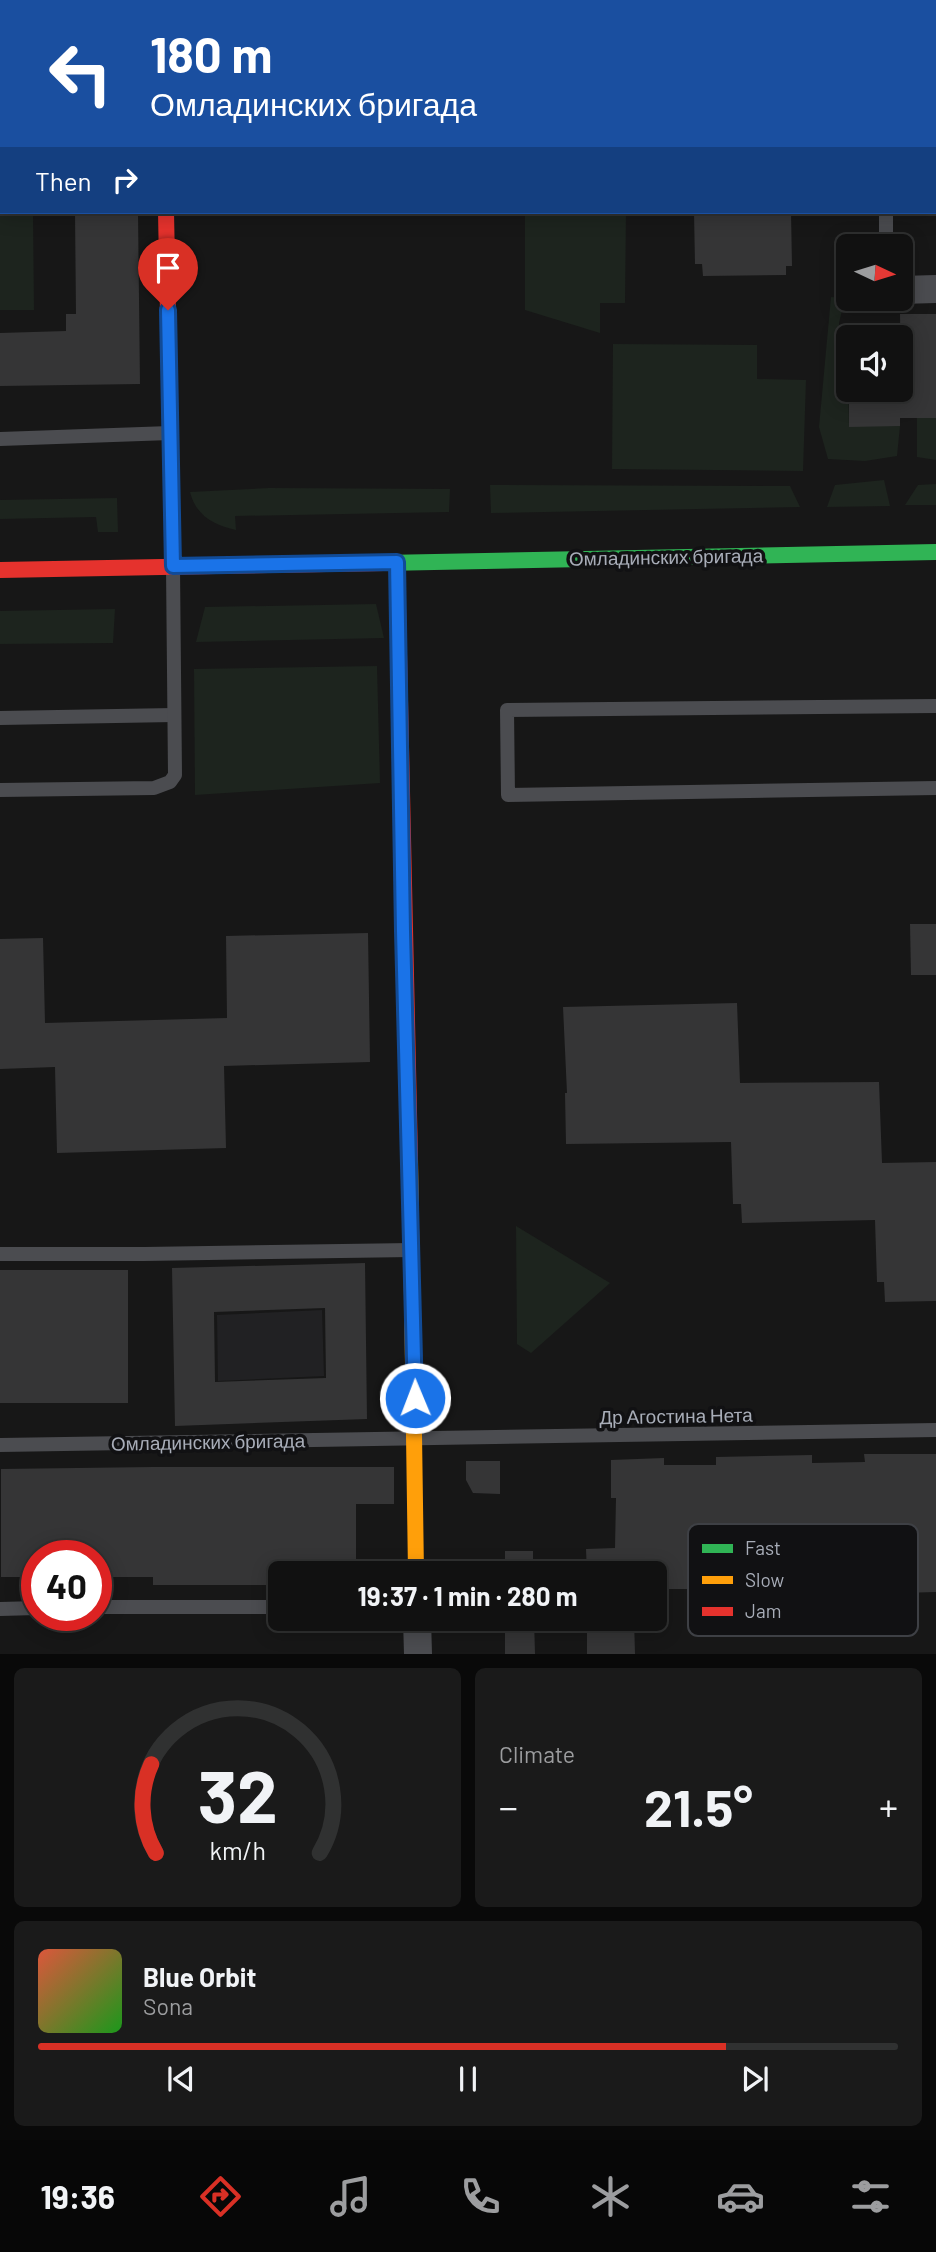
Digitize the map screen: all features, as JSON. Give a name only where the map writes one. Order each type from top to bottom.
[{"type":"street","points":[[166,214],[173,566]]},
{"type":"street","points":[[914,290],[936,289]]},
{"type":"street","name":"Омладинских бригада","points":[[0,570],[936,552]]},
{"type":"street","points":[[397,562],[403,931],[413,1250],[416,1561]]},
{"type":"street","points":[[417,1631],[418,1654]]},
{"type":"lane","points":[[886,214],[886,234]]},
{"type":"lane","points":[[0,439],[171,433]]},
{"type":"lane","points":[[0,790],[163,786],[175,775],[173,566]]},
{"type":"lane","points":[[936,706],[507,710],[508,795],[936,788]]},
{"type":"lane","points":[[0,718],[174,715]]},
{"type":"lane","points":[[0,1254],[413,1250]]},
{"type":"lane","name":"Др Агостина Нета","points":[[416,1440],[936,1430]]},
{"type":"lane","name":"Омладинских бригада","points":[[0,1445],[416,1440]]},
{"type":"lane","points":[[112,1607],[268,1607]]},
{"type":"lane","points":[[0,1609],[21,1608]]},
{"type":"shaded area","points":[[0,214],[33,214],[34,310],[0,310]]},
{"type":"shaded area","points":[[525,214],[626,214],[625,303],[600,303],[600,333],[525,310]]},
{"type":"shaded area","points":[[831,297],[836,297],[836,312],[842,312],[839,325],[836,325],[836,402],[848,402],[849,426],[900,426],[897,456],[865,461],[828,459],[819,427]]},
{"type":"shaded area","points":[[613,344],[757,345],[757,379],[806,380],[803,471],[612,469]]},
{"type":"shaded area","points":[[917,418],[936,418],[936,460],[917,457]]},
{"type":"shaded area","points":[[884,480],[890,506],[827,507],[835,485]]},
{"type":"shaded area","points":[[936,484],[936,505],[905,505],[918,485]]},
{"type":"shaded area","points":[[490,485],[790,486],[800,507],[491,513]]},
{"type":"shaded area","points":[[269,488],[450,489],[449,512],[235,516],[236,530],[207,518],[197,507],[190,492]]},
{"type":"shaded area","points":[[117,498],[118,532],[98,532],[96,517],[0,519],[0,500]]},
{"type":"shaded area","points":[[376,604],[384,638],[196,642],[205,607]]},
{"type":"shaded area","points":[[115,609],[113,643],[0,644],[0,611]]},
{"type":"shaded area","points":[[377,666],[380,783],[195,795],[194,669]]},
{"type":"shaded area","points":[[516,1226],[610,1283],[531,1353],[517,1344]]},
{"type":"shaded area","points":[[322,1310],[324,1376],[218,1381],[217,1315]]},
{"type":"building","points":[[75,214],[138,214],[140,384],[0,386],[0,333],[66,331],[66,314],[76,314]]},
{"type":"building","points":[[694,214],[791,214],[792,266],[786,266],[786,275],[703,276],[702,264],[695,264]]},
{"type":"building","points":[[900,314],[936,314],[936,418],[900,418],[900,426],[849,427],[849,402],[913,402],[913,325],[900,325]]},
{"type":"building","points":[[910,924],[936,924],[936,975],[911,975]]},
{"type":"building","points":[[368,933],[370,1062],[224,1066],[226,1148],[57,1153],[55,1067],[0,1069],[0,939],[43,938],[45,1023],[227,1018],[226,936]]},
{"type":"building","points":[[737,1003],[740,1083],[879,1082],[882,1163],[936,1162],[936,1301],[885,1302],[884,1282],[877,1282],[875,1220],[742,1223],[741,1204],[733,1204],[731,1142],[566,1144],[567,1093],[563,1007]]},
{"type":"building","points":[[365,1263],[367,1419],[175,1426],[172,1268]],"holes":[[[325,1308],[326,1378],[215,1382],[214,1312]]]},
{"type":"building","points":[[0,1270],[128,1270],[128,1403],[0,1403]]},
{"type":"building","points":[[864,1454],[936,1454],[936,1592],[918,1593],[918,1524],[688,1524],[688,1589],[667,1589],[667,1561],[586,1561],[586,1549],[615,1548],[616,1498],[611,1498],[611,1460],[664,1458],[664,1465],[716,1465],[716,1457],[812,1455],[812,1463],[865,1462]]},
{"type":"building","points":[[466,1461],[500,1461],[500,1494],[473,1493],[466,1480]]},
{"type":"building","points":[[394,1467],[394,1504],[356,1504],[356,1561],[268,1561],[268,1585],[153,1585],[153,1577],[112,1577],[112,1540],[21,1540],[21,1577],[1,1577],[1,1469]]},
{"type":"building","points":[[505,1551],[533,1551],[533,1561],[505,1561]]},
{"type":"building","points":[[505,1631],[534,1631],[535,1654],[505,1654]]},
{"type":"building","points":[[587,1631],[634,1631],[635,1654],[587,1654]]},
{"type":"traffic: fast","points":[[384,563],[936,552]]},
{"type":"traffic: slow","points":[[410,1158],[416,1561]]},
{"type":"traffic: jam","points":[[166,214],[173,566]]},
{"type":"traffic: jam","points":[[397,562],[410,1158]]},
{"type":"traffic: jam","points":[[0,570],[384,563]]},
{"type":"route","points":[[168,310],[173,566],[397,562],[415,1398]]}]
